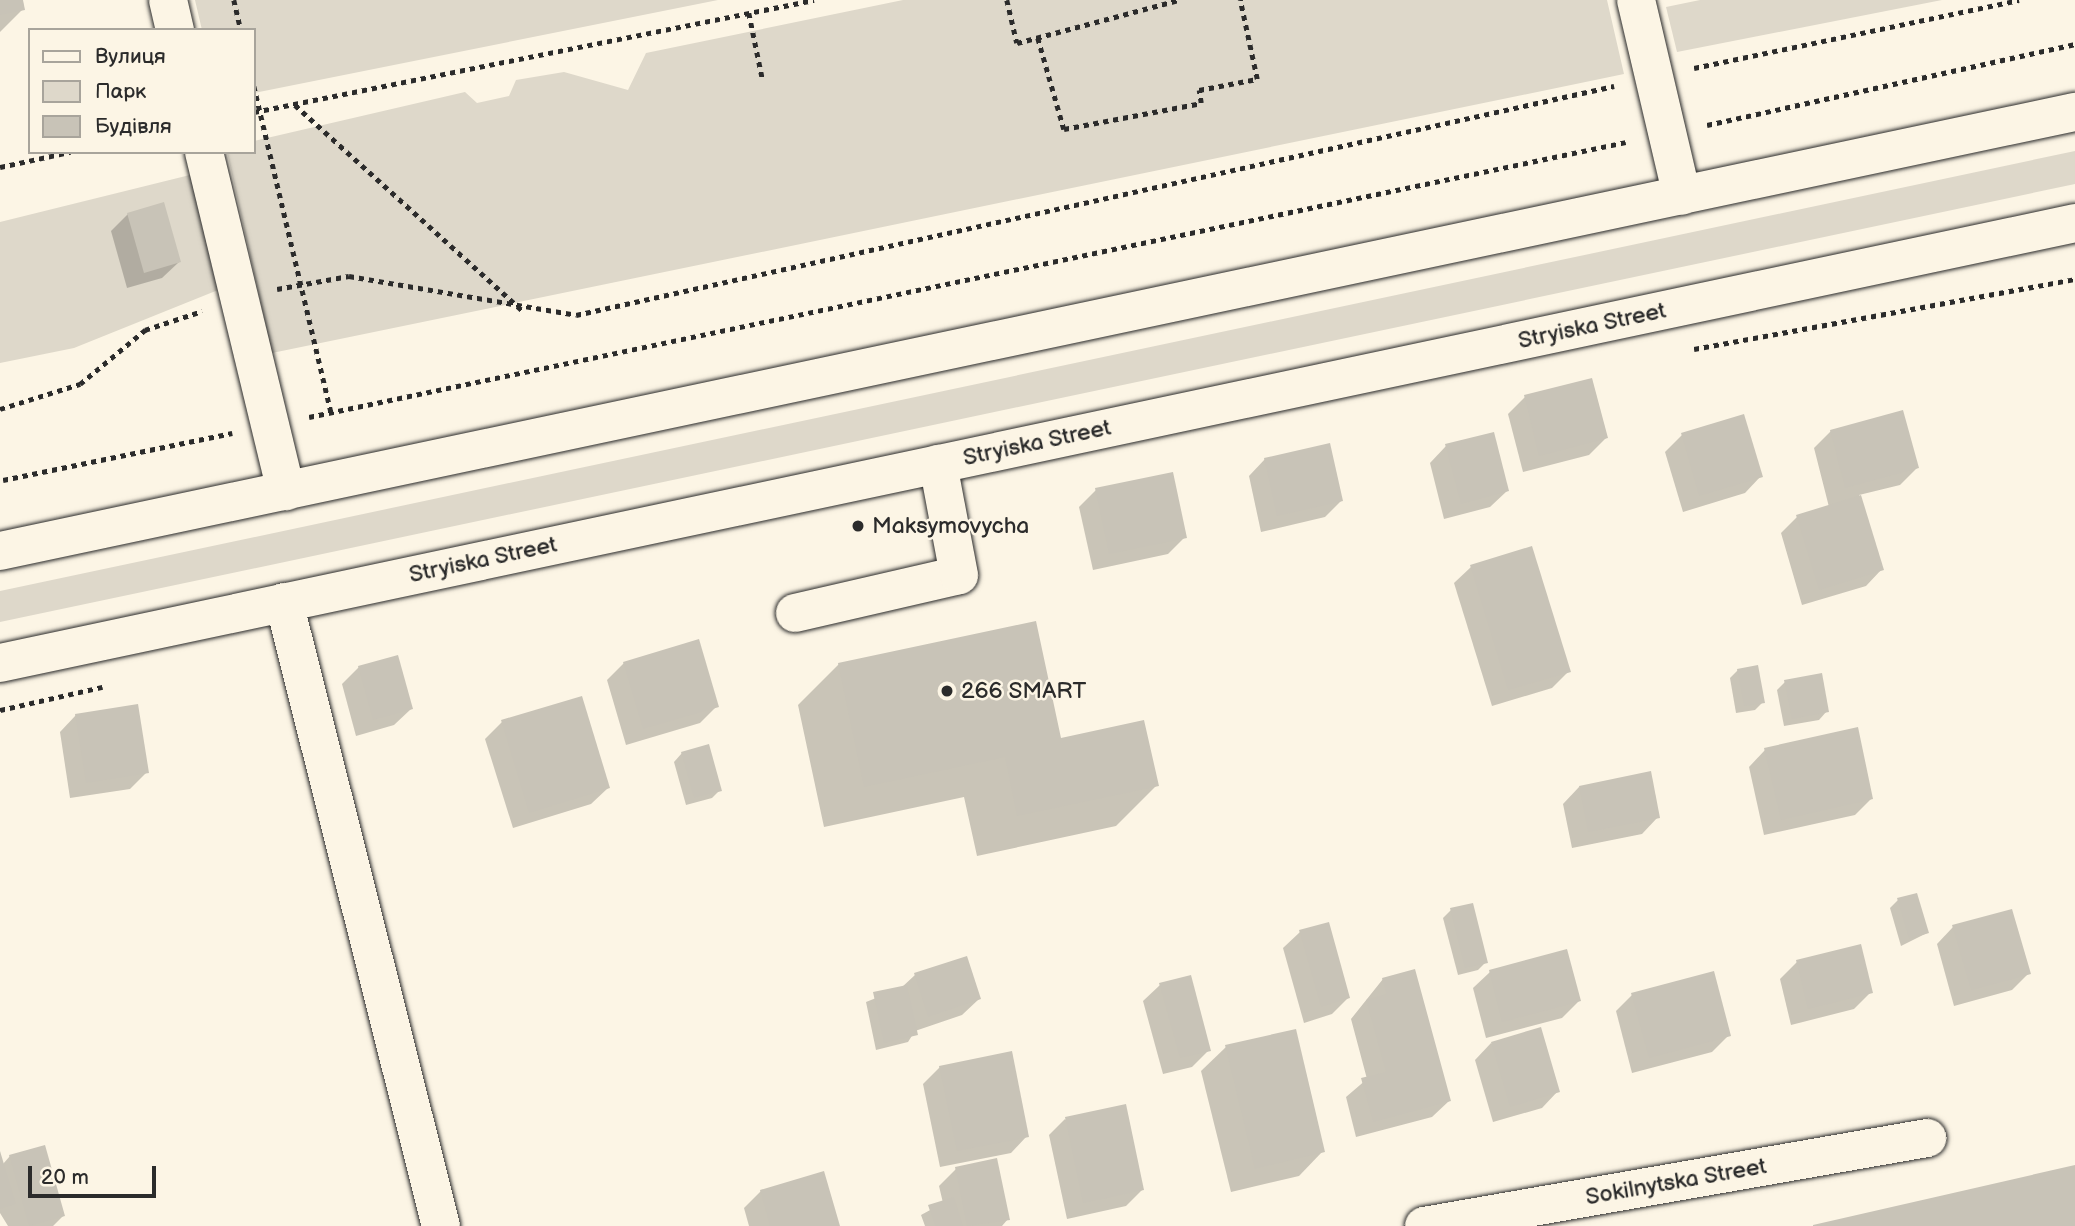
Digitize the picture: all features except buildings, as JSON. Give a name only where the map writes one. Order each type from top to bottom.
[{"type":"main road","points":[[168,0],[175,28]]},
{"type":"main road","points":[[1636,0],[1682,195]]},
{"type":"main road","points":[[0,551],[2075,112]]},
{"type":"main road","points":[[204,154],[236,299],[286,491]]},
{"type":"main road","name":"Stryiska Street","points":[[0,663],[2075,223]]},
{"type":"main road","points":[[795,613],[959,575],[938,464]]},
{"type":"main road","points":[[284,602],[441,1226]]},
{"type":"main road","name":"Sokilnytska Street","points":[[1424,1226],[1927,1138]]},
{"type":"path","points":[[234,0],[241,28]]},
{"type":"path","points":[[331,413],[257,111],[814,0]]},
{"type":"path","points":[[1007,0],[1017,43],[1180,0]]},
{"type":"path","points":[[1038,38],[1064,129],[1201,103],[1199,90],[1257,79],[1240,0]]},
{"type":"path","points":[[0,409],[80,384],[145,330],[236,299],[300,284],[349,276],[523,311],[576,315],[1654,77],[2019,0]]},
{"type":"path","points":[[749,13],[763,81]]},
{"type":"path","points":[[308,417],[1666,133],[2075,44]]},
{"type":"path","points":[[294,104],[523,311]]},
{"type":"path","points":[[0,167],[61,154]]},
{"type":"path","points":[[1687,351],[2075,279]]},
{"type":"path","points":[[3,480],[240,431]]},
{"type":"green space","points":[[195,0],[718,0],[256,93],[256,28],[202,28]]},
{"type":"green space","points":[[903,0],[1607,0],[1624,74],[272,353],[227,154],[256,154],[256,141],[465,92],[477,103],[509,96],[516,80],[564,72],[628,90],[646,53]]},
{"type":"green space","points":[[1700,0],[1942,0],[1677,52],[1666,7]]},
{"type":"green space","points":[[2075,151],[2075,184],[0,622],[0,591]]},
{"type":"green space","points":[[202,172],[228,286],[74,348],[0,363],[0,222]]},
{"type":"place","name":"Maksymovycha","points":[[858,526]]},
{"type":"place","name":"266 SMART","points":[[947,691]]}]
